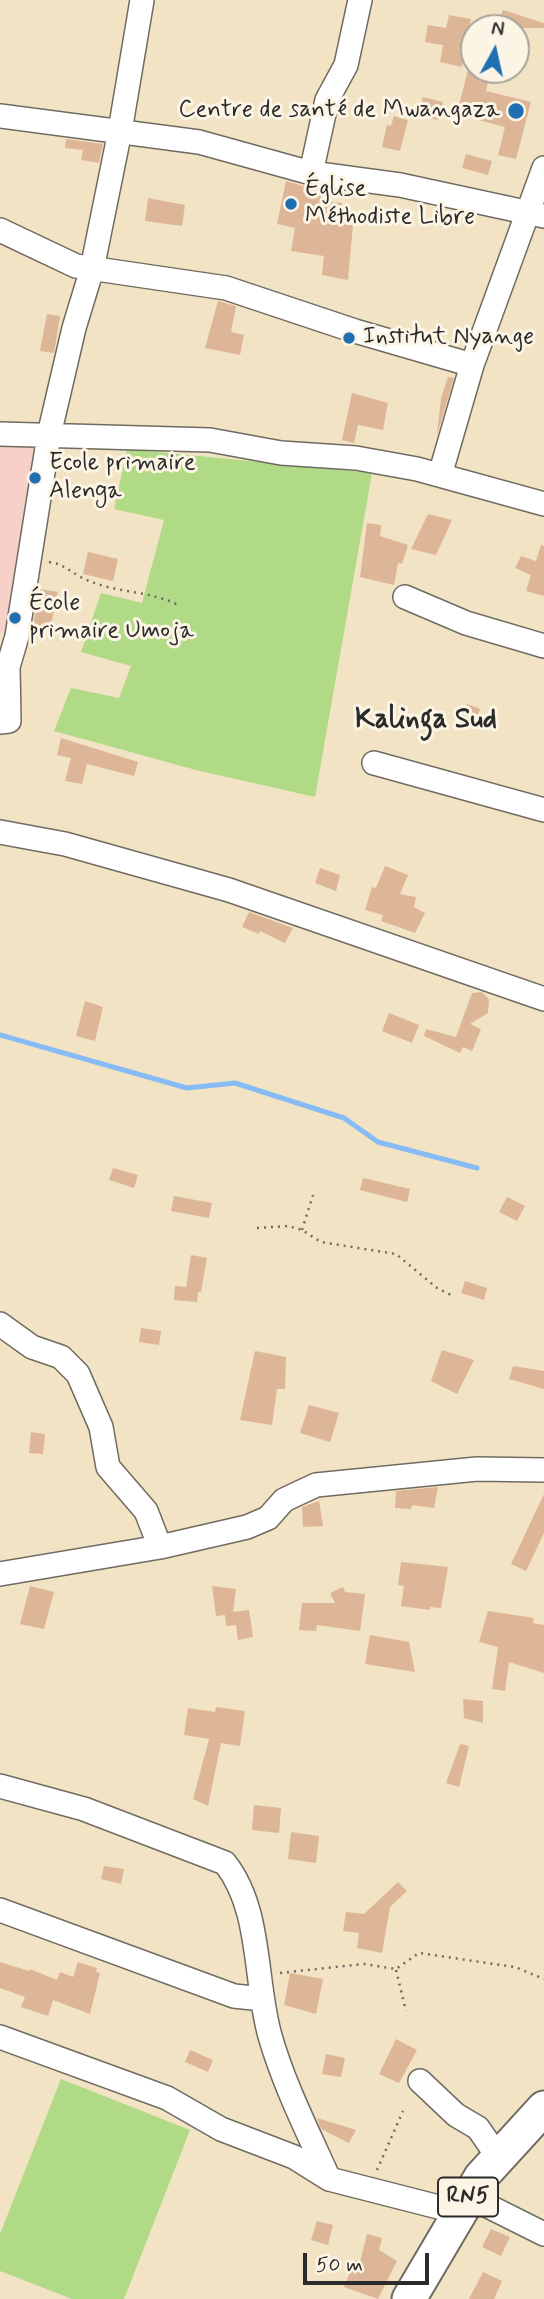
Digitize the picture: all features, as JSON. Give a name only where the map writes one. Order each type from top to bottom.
[{"type":"highway","name":"RN5","points":[[409,2299],[463,2204],[498,2157],[544,2108]]},
{"type":"street","points":[[0,722],[9,721],[8,667],[17,636],[49,435],[74,328],[92,269],[120,131],[142,0]]},
{"type":"street","points":[[311,173],[327,100],[346,65],[360,0]]},
{"type":"street","points":[[0,116],[199,142],[311,173],[400,185],[536,214]]},
{"type":"street","points":[[440,475],[472,365],[536,214],[544,168]]},
{"type":"street","points":[[0,230],[64,262],[92,269],[226,288],[355,331],[472,365]]},
{"type":"street","points":[[0,434],[210,440],[281,453],[356,458],[440,475],[544,505]]},
{"type":"street","points":[[405,597],[466,623],[544,646]]},
{"type":"street","points":[[374,763],[544,810]]},
{"type":"street","points":[[0,832],[65,844],[229,890],[544,999]]},
{"type":"street","points":[[0,1324],[32,1347],[61,1357],[78,1374],[101,1427],[108,1467],[146,1511],[160,1547]]},
{"type":"street","points":[[0,1574],[160,1547],[247,1527],[268,1518],[284,1500],[316,1485],[477,1469],[544,1470]]},
{"type":"street","points":[[0,1786],[84,1809],[225,1863],[237,1878],[247,1903],[262,1999],[278,2065],[329,2179]]},
{"type":"street","points":[[0,1910],[234,1996],[262,1999]]},
{"type":"street","points":[[0,2036],[166,2098],[221,2129],[294,2157],[329,2179],[368,2189],[463,2204],[544,2234]]},
{"type":"street","points":[[420,2081],[456,2115],[478,2128],[498,2157]]},
{"type":"path","points":[[30,561],[67,567],[79,576],[100,584],[164,598],[180,606]]},
{"type":"path","points":[[302,1230],[313,1195]]},
{"type":"path","points":[[257,1228],[289,1226],[302,1230],[321,1242],[396,1254],[437,1288],[453,1296]]},
{"type":"path","points":[[396,1969],[419,1953],[515,1967],[544,1979]]},
{"type":"path","points":[[259,1975],[343,1965],[382,1965],[396,1969]]},
{"type":"path","points":[[396,1969],[406,2011]]},
{"type":"path","points":[[368,2189],[402,2111]]},
{"type":"shaded area","points":[[0,444],[34,446],[7,634],[0,633]]},
{"type":"green space","points":[[127,449],[372,473],[315,797],[196,770],[54,731],[71,688],[119,698],[131,666],[81,652],[101,593],[142,603],[164,520],[114,509]]},
{"type":"green space","points":[[61,2079],[190,2130],[124,2299],[72,2299],[0,2271],[0,2234]]},
{"type":"building","points":[[449,15],[460,17],[460,67],[440,62],[443,45],[425,42],[428,25],[446,28]]},
{"type":"building","points":[[530,19],[544,23],[544,28],[530,28]]},
{"type":"building","points":[[464,84],[488,84],[486,91],[531,102],[516,159],[498,155],[505,127],[471,118],[474,109],[459,105]]},
{"type":"building","points":[[423,97],[443,102],[438,120],[418,115]]},
{"type":"building","points":[[394,116],[408,120],[400,151],[382,147],[387,125],[391,126]]},
{"type":"building","points":[[66,139],[103,144],[99,163],[81,160],[83,150],[65,148]]},
{"type":"building","points":[[466,154],[492,161],[488,175],[462,168]]},
{"type":"building","points":[[286,181],[324,192],[321,201],[342,203],[340,224],[353,225],[348,280],[322,275],[324,256],[291,251],[295,228],[277,224]]},
{"type":"building","points":[[148,198],[185,205],[182,226],[145,221]]},
{"type":"building","points":[[218,301],[236,306],[231,332],[244,335],[240,355],[205,348]]},
{"type":"building","points":[[47,314],[60,316],[54,353],[40,351]]},
{"type":"building","points":[[448,377],[454,378],[437,435],[441,398]]},
{"type":"building","points":[[352,393],[388,403],[383,430],[358,425],[354,443],[342,440]]},
{"type":"building","points":[[428,514],[452,520],[436,555],[411,549]]},
{"type":"building","points":[[367,523],[381,525],[380,536],[408,545],[402,564],[398,563],[394,585],[360,577]]},
{"type":"building","points":[[541,545],[544,546],[544,596],[526,591],[531,575],[515,568],[521,556],[536,561]]},
{"type":"building","points":[[88,552],[118,559],[113,581],[83,574]]},
{"type":"building","points":[[39,589],[58,592],[50,629],[33,626]]},
{"type":"building","points":[[467,704],[480,709],[473,728],[460,723]]},
{"type":"building","points":[[61,738],[138,762],[134,776],[87,764],[82,784],[65,781],[71,758],[57,755]]},
{"type":"building","points":[[385,866],[408,875],[400,894],[416,897],[414,907],[425,913],[415,933],[381,921],[383,915],[365,910],[372,887],[376,888]]},
{"type":"building","points":[[320,868],[340,875],[336,891],[315,883]]},
{"type":"building","points":[[249,912],[293,928],[285,943],[260,931],[259,934],[242,927]]},
{"type":"building","points":[[482,992],[489,999],[488,1013],[470,1024],[481,1029],[472,1051],[463,1047],[460,1053],[424,1036],[426,1029],[456,1037],[472,993]]},
{"type":"building","points":[[85,1001],[103,1007],[95,1041],[76,1036]]},
{"type":"building","points":[[389,1013],[419,1025],[412,1043],[382,1031]]},
{"type":"building","points":[[113,1168],[138,1175],[134,1188],[109,1180]]},
{"type":"building","points":[[363,1178],[410,1189],[407,1202],[360,1190]]},
{"type":"building","points":[[174,1196],[212,1203],[209,1218],[171,1211]]},
{"type":"building","points":[[507,1197],[525,1206],[517,1221],[499,1212]]},
{"type":"building","points":[[191,1255],[207,1258],[201,1292],[198,1292],[197,1302],[174,1300],[175,1286],[186,1287]]},
{"type":"building","points":[[465,1281],[487,1288],[484,1300],[461,1293]]},
{"type":"building","points":[[141,1328],[161,1331],[159,1345],[139,1342]]},
{"type":"building","points":[[442,1350],[474,1360],[457,1394],[431,1381]]},
{"type":"building","points":[[255,1351],[286,1357],[285,1389],[277,1389],[272,1425],[240,1420]]},
{"type":"building","points":[[513,1366],[544,1371],[544,1389],[509,1379]]},
{"type":"building","points":[[309,1405],[339,1413],[330,1442],[300,1433]]},
{"type":"building","points":[[31,1432],[45,1434],[43,1454],[29,1453]]},
{"type":"building","points":[[438,1487],[434,1508],[412,1505],[411,1509],[395,1508],[396,1491]]},
{"type":"building","points":[[544,1494],[544,1533],[526,1571],[511,1564]]},
{"type":"building","points":[[319,1501],[323,1526],[303,1527],[302,1507]]},
{"type":"building","points":[[401,1562],[448,1567],[441,1608],[430,1607],[430,1610],[401,1606],[404,1586],[398,1585]]},
{"type":"building","points":[[30,1586],[54,1592],[44,1629],[20,1624]]},
{"type":"building","points":[[212,1586],[236,1589],[233,1612],[249,1610],[253,1637],[238,1640],[236,1625],[226,1626],[225,1615],[216,1616]]},
{"type":"building","points":[[343,1587],[345,1592],[365,1594],[360,1631],[317,1625],[316,1631],[299,1630],[302,1603],[335,1603],[330,1593]]},
{"type":"building","points":[[488,1611],[534,1618],[533,1623],[544,1625],[544,1673],[509,1662],[505,1691],[492,1689],[498,1647],[479,1642]]},
{"type":"building","points":[[370,1635],[409,1642],[415,1672],[365,1664]]},
{"type":"building","points":[[463,1699],[483,1701],[483,1723],[464,1718]]},
{"type":"building","points":[[216,1707],[245,1711],[240,1746],[221,1743],[208,1806],[193,1799],[209,1739],[184,1735],[188,1708],[215,1712]]},
{"type":"building","points":[[460,1744],[469,1746],[459,1787],[446,1783]]},
{"type":"building","points":[[254,1805],[281,1808],[279,1833],[252,1830]]},
{"type":"building","points":[[291,1832],[319,1836],[316,1863],[288,1859]]},
{"type":"building","points":[[104,1866],[124,1869],[121,1884],[101,1879]]},
{"type":"building","points":[[398,1882],[407,1891],[390,1907],[382,1953],[357,1948],[359,1933],[343,1931],[346,1912],[364,1914]]},
{"type":"building","points":[[0,1962],[29,1971],[30,1969],[57,1980],[60,1972],[73,1977],[78,1962],[97,1968],[96,1972],[100,1973],[90,2014],[53,2000],[48,2016],[21,2007],[25,1997],[0,1988]]},
{"type":"building","points":[[290,1973],[323,1979],[316,2014],[284,2005]]},
{"type":"building","points":[[396,2039],[417,2050],[399,2083],[379,2074]]},
{"type":"building","points":[[190,2050],[213,2060],[208,2072],[185,2062]]},
{"type":"building","points":[[326,2054],[345,2058],[341,2077],[322,2074]]},
{"type":"building","points":[[317,2118],[356,2130],[349,2143],[321,2129]]},
{"type":"building","points":[[317,2221],[333,2225],[328,2245],[311,2240]]},
{"type":"building","points":[[491,2229],[510,2237],[501,2256],[482,2247]]},
{"type":"building","points":[[367,2234],[382,2238],[379,2250],[397,2261],[378,2299],[344,2287],[355,2260],[360,2262]]},
{"type":"building","points":[[483,2272],[502,2281],[494,2299],[469,2299]]},
{"type":"waterway","points":[[0,1035],[187,1088],[235,1083],[344,1118],[378,1142],[477,1168]]},
{"type":"place","name":"Centre de santé de Mwangaza","points":[[516,111]]},
{"type":"place","name":"Église Méthodiste Libre","points":[[291,204]]},
{"type":"place","name":"Institut Nyange","points":[[349,338]]},
{"type":"place","name":"Ecole primaire Alenga","points":[[35,478]]},
{"type":"place","name":"École primaire Umoja","points":[[15,618]]},
{"type":"district","name":"Kalinga Sud","points":[[426,721]]}]
